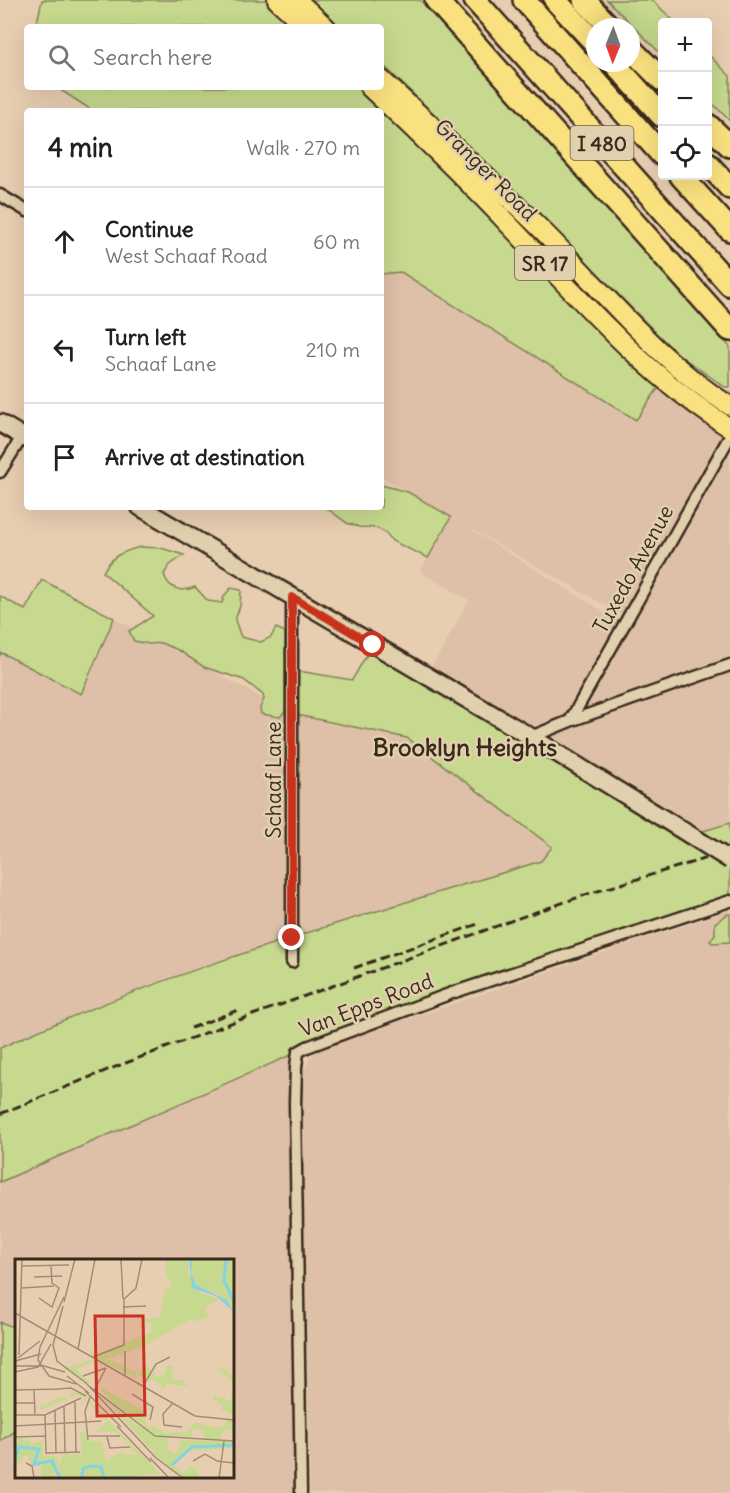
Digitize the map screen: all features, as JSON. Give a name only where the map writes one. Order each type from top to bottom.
[{"type":"highway","points":[[436,0],[730,330]]},
{"type":"highway","name":"I 480","points":[[475,0],[730,285]]},
{"type":"highway","name":"I 480","points":[[524,0],[658,149]]},
{"type":"highway","points":[[555,0],[586,33]]},
{"type":"highway","points":[[584,0],[601,18]]},
{"type":"highway","points":[[640,58],[658,75]]},
{"type":"highway","points":[[622,72],[658,111]]},
{"type":"highway","points":[[710,126],[730,146]]},
{"type":"highway","points":[[712,168],[730,188]]},
{"type":"highway","points":[[685,180],[730,230]]},
{"type":"main road","points":[[277,0],[303,24]]},
{"type":"main road","points":[[297,0],[323,24]]},
{"type":"main road","name":"Granger Road","points":[[384,81],[544,233],[668,360],[705,390],[730,406]]},
{"type":"main road","name":"Granger Road","points":[[372,90],[479,192],[608,328],[680,393],[730,428]]},
{"type":"street","points":[[0,195],[24,209]]},
{"type":"street","points":[[0,423],[24,437]]},
{"type":"street","name":"Tuxedo Avenue","points":[[570,721],[730,436]]},
{"type":"street","points":[[0,472],[24,439]]},
{"type":"street","points":[[145,510],[531,737],[730,860]]},
{"type":"street","name":"Schaaf Lane","points":[[292,597],[292,962]]},
{"type":"street","points":[[531,737],[730,665]]},
{"type":"street","name":"Van Epps Road","points":[[301,1493],[295,1103],[298,1052],[453,993],[730,901]]},
{"type":"shaded area","points":[[401,272],[636,419],[664,380],[730,428],[730,823],[690,835],[427,676],[469,600],[420,572],[451,517],[384,478],[384,274]],"holes":[[[473,530],[627,618],[624,624],[473,531]]]},
{"type":"shaded area","points":[[114,618],[292,714],[407,738],[552,847],[540,861],[292,938],[0,1048],[0,655],[2,652],[81,694]]},
{"type":"shaded area","points":[[730,910],[730,1493],[310,1493],[301,1084],[303,1072],[311,1056],[333,1044]]},
{"type":"shaded area","points":[[298,1052],[301,1493],[0,1493],[0,1441],[15,1432],[15,1478],[234,1478],[234,1259],[15,1259],[15,1381],[0,1382],[0,1182]]},
{"type":"green space","points":[[42,0],[277,0],[303,24],[37,24]]},
{"type":"green space","points":[[311,0],[420,0],[730,347],[730,387],[725,387],[675,352],[560,235],[384,66],[384,24],[338,24]]},
{"type":"green space","points":[[607,0],[652,0],[671,18],[658,18],[658,51],[640,33],[640,18],[625,18]]},
{"type":"green space","points":[[712,58],[730,76],[730,121],[712,103]]},
{"type":"green space","points":[[61,90],[372,90],[664,380],[636,420],[401,272],[384,274],[384,108],[88,108]]},
{"type":"green space","points":[[384,486],[408,492],[451,517],[428,558],[392,541],[386,533],[377,528],[359,527],[347,523],[329,510],[384,510]]},
{"type":"green space","points":[[140,547],[161,548],[184,555],[170,565],[164,574],[169,583],[176,588],[185,590],[195,587],[208,601],[222,603],[224,596],[231,588],[241,590],[240,606],[235,620],[241,637],[261,642],[271,637],[276,628],[285,632],[285,711],[280,717],[261,714],[263,695],[244,680],[204,667],[178,650],[161,643],[149,644],[134,641],[129,631],[153,616],[103,572],[118,555]]},
{"type":"green space","points":[[42,580],[114,618],[81,694],[2,653],[0,655],[0,596],[25,610]]},
{"type":"green space","points":[[373,644],[690,835],[730,823],[730,901],[298,1052],[0,1182],[0,1048],[65,1019],[199,968],[541,861],[552,847],[407,738],[292,714],[292,670],[352,680]]},
{"type":"green space","points":[[730,914],[730,942],[712,943],[710,941],[715,934],[715,923]]},
{"type":"green space","points":[[0,1322],[15,1328],[15,1432],[0,1441]]},
{"type":"railway","points":[[0,1114],[239,1020],[516,919],[588,894],[730,851]]},
{"type":"railway","points":[[354,968],[478,924]]},
{"type":"railway","points":[[191,1028],[238,1010]]},
{"type":"district","name":"Brooklyn Heights","points":[[465,747]]},
{"type":"route","points":[[292,938],[292,597],[373,645]]}]
